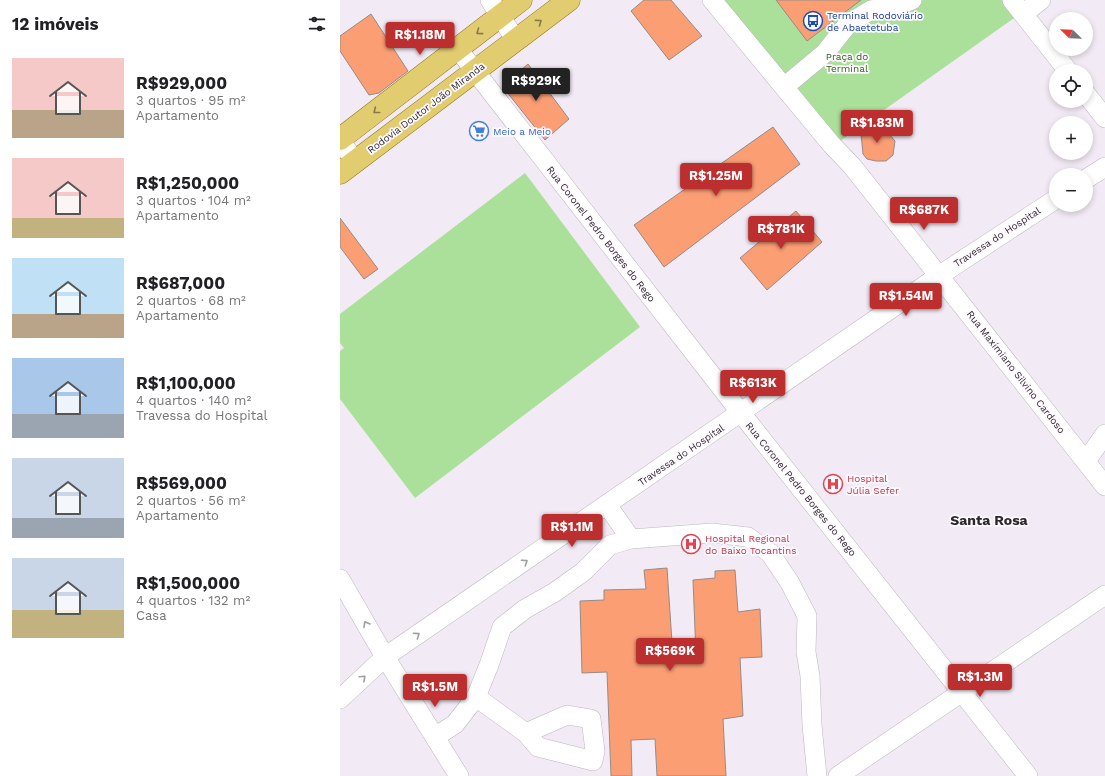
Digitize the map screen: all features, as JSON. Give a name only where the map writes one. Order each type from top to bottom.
[{"type":"main road","points":[[340,140],[457,48],[495,8],[521,0]]},
{"type":"main road","name":"Rodovia Doutor João Miranda","points":[[348,167],[474,72],[515,39],[569,0]]},
{"type":"street","name":"Rua Maxímiano Silvino Cardoso","points":[[712,0],[831,144],[852,166],[940,275],[1105,486]]},
{"type":"street","points":[[784,87],[825,53],[848,24],[871,10],[897,6],[912,0]]},
{"type":"street","points":[[1041,0],[1017,7],[1062,64]]},
{"type":"street","points":[[495,8],[515,39]]},
{"type":"street","name":"Rua Coronel Pedro Borges do Rego","points":[[457,48],[474,72],[741,413],[1028,776]]},
{"type":"street","points":[[1093,103],[1105,118]]},
{"type":"street","points":[[340,140],[348,167]]},
{"type":"street","points":[[1093,175],[1105,167]]},
{"type":"street","name":"Travessa do Hospital","points":[[340,699],[385,657],[940,275],[1049,204]]},
{"type":"street","points":[[1086,461],[1105,434]]},
{"type":"street","points":[[607,505],[631,539]]},
{"type":"street","points":[[435,737],[455,724],[476,697],[502,627],[525,609],[555,592],[583,572],[610,546],[631,539],[712,533],[748,537],[770,553],[790,583],[807,616],[806,652],[810,676],[812,725],[817,776]]},
{"type":"street","points":[[340,579],[385,657],[459,776]]},
{"type":"street","points":[[838,776],[1105,595]]},
{"type":"street","points":[[476,697],[526,733]]},
{"type":"green space","name":"Praça do Terminal","points":[[714,0],[1015,0],[1024,11],[836,144]]},
{"type":"green space","points":[[525,173],[640,327],[415,498],[340,399],[340,351],[344,348],[340,343],[340,314]]},
{"type":"building","points":[[644,0],[671,0],[702,36],[669,60],[631,11]]},
{"type":"building","name":"Terminal Rodoviário de Abaetetuba","points":[[776,0],[861,0],[807,41]]},
{"type":"building","points":[[371,14],[408,71],[379,93],[369,95],[340,51],[340,36]]},
{"type":"building","points":[[528,64],[569,119],[545,140],[502,86]]},
{"type":"building","points":[[870,126],[883,127],[895,141],[893,155],[886,161],[867,159],[863,154],[861,134]]},
{"type":"building","points":[[773,127],[800,164],[664,267],[634,225]]},
{"type":"building","points":[[796,211],[822,242],[767,290],[740,258]]},
{"type":"building","points":[[340,218],[378,269],[364,279],[340,247]]},
{"type":"building","points":[[667,568],[673,657],[696,655],[693,580],[715,578],[715,571],[735,570],[738,612],[760,609],[762,657],[740,658],[743,716],[723,719],[726,776],[657,776],[655,739],[631,740],[632,776],[611,776],[607,672],[582,673],[580,601],[604,600],[604,590],[646,589],[644,570]]},
{"type":"place","name":"Terminal Rodoviário de Abaetetuba","points":[[813,21]]},
{"type":"place","name":"Meio a Meio","points":[[479,131]]},
{"type":"place","name":"Hospital Júlia Sefer","points":[[833,484]]},
{"type":"place","name":"Hospital Regional do Baixo Tocantins","points":[[691,544]]},
{"type":"district","name":"Santa Rosa","points":[[989,520]]}]
